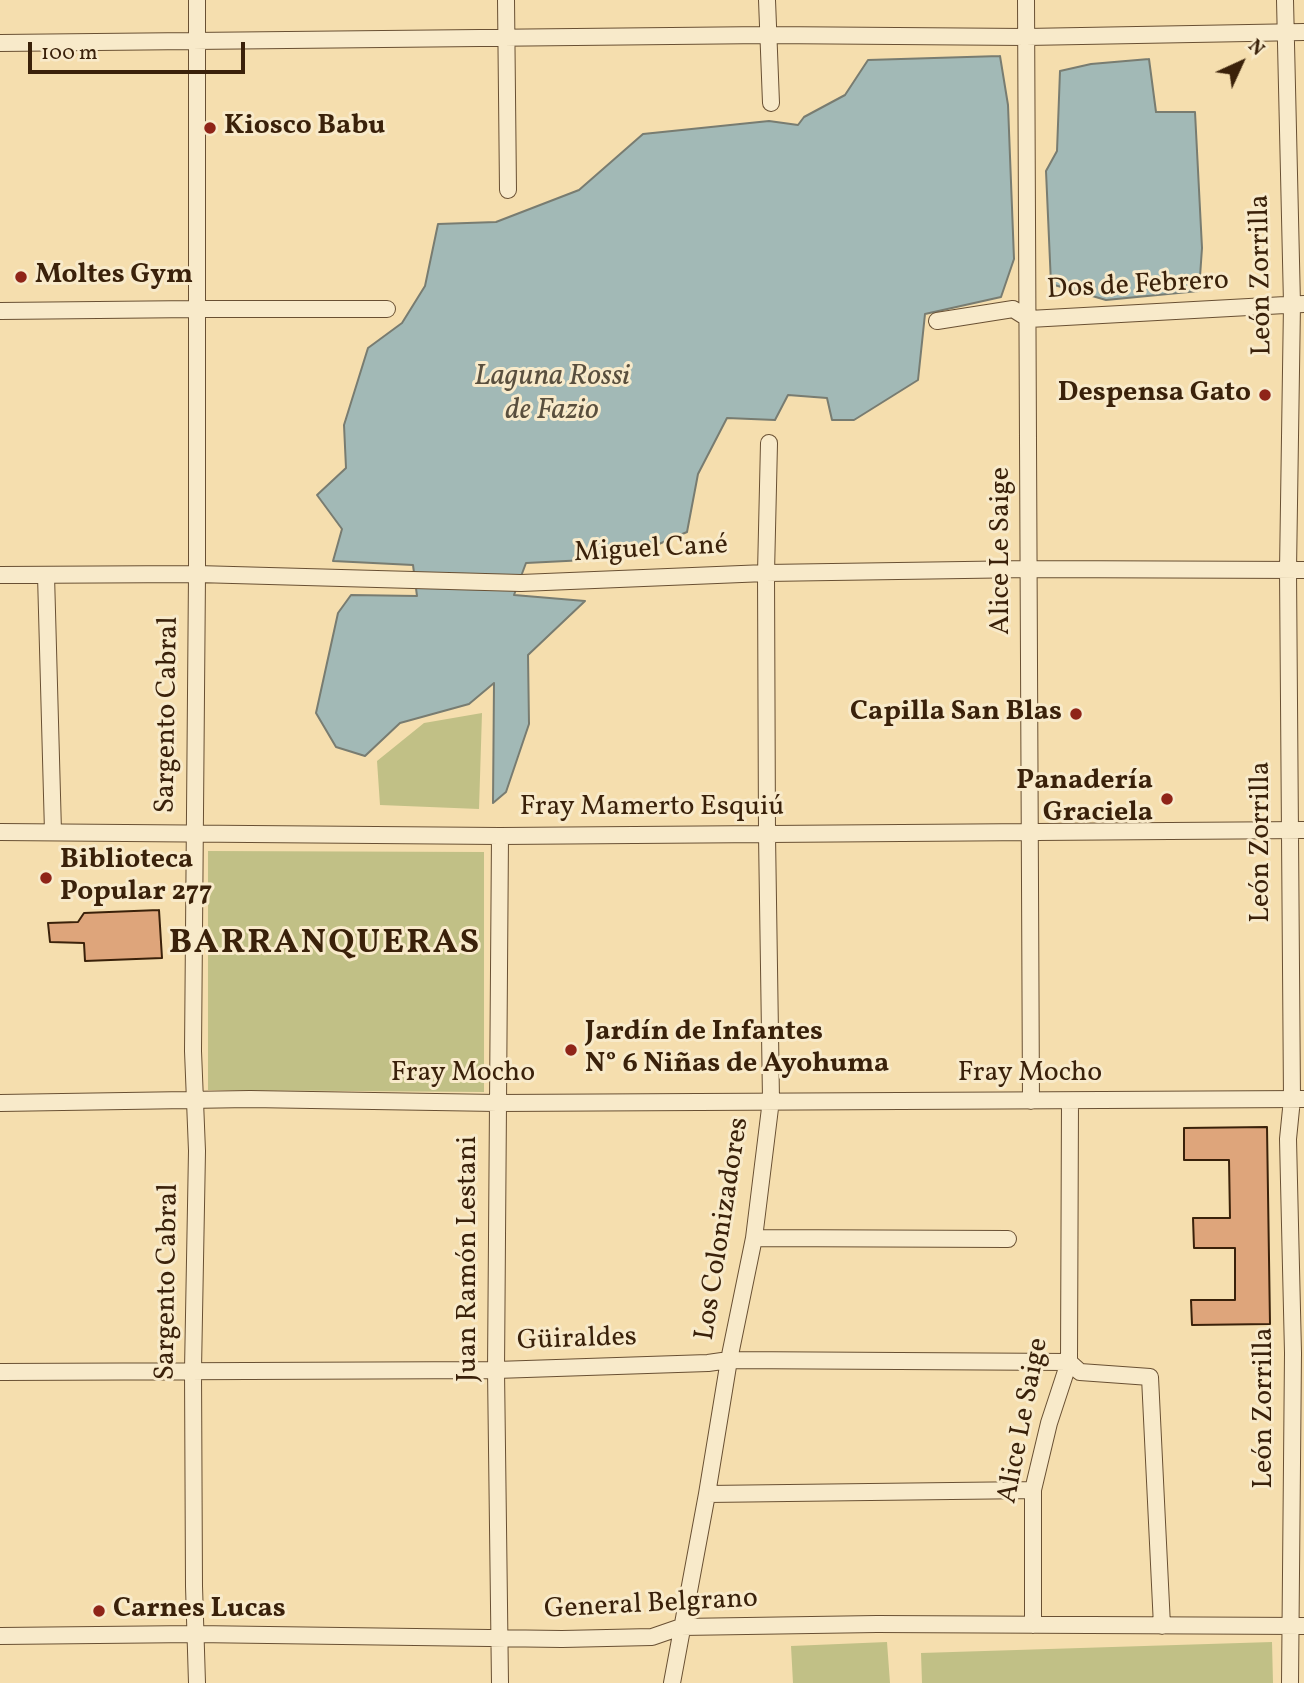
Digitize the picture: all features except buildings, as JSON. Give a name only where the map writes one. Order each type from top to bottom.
[{"type":"street","name":"Sargento Cabral","points":[[197,0],[197,574],[193,1051],[197,1151],[193,1370],[197,1683]]},
{"type":"street","points":[[506,0],[508,190]]},
{"type":"street","points":[[766,0],[771,103]]},
{"type":"street","name":"Alice Le Saige","points":[[1026,0],[1031,1101]]},
{"type":"street","name":"León Zorrilla","points":[[1285,0],[1298,304],[1298,1099],[1288,1139],[1297,1230],[1298,1626],[1290,1683]]},
{"type":"street","points":[[0,43],[767,35],[1026,37],[1304,32]]},
{"type":"street","name":"Dos de Febrero","points":[[937,321],[1013,309],[1029,319],[1298,304]]},
{"type":"street","points":[[0,311],[387,310]]},
{"type":"street","name":"Los Colonizadores","points":[[672,1683],[729,1360],[754,1238],[771,1101],[766,573],[769,443]]},
{"type":"street","name":"Miguel Cané","points":[[0,575],[197,574],[522,583],[766,573],[1030,569],[1296,570]]},
{"type":"street","points":[[46,575],[52,832]]},
{"type":"street","name":"Fray Mamerto Esquiú","points":[[0,832],[500,836],[1296,830]]},
{"type":"street","name":"Juan Ramón Lestani","points":[[500,836],[496,1370],[500,1683]]},
{"type":"street","name":"Fray Mocho","points":[[0,1102],[250,1099],[497,1102],[1298,1099]]},
{"type":"street","name":"Alice Le Saige","points":[[1033,1625],[1033,1490],[1049,1423],[1069,1362],[1070,1101]]},
{"type":"street","points":[[754,1238],[1008,1239]]},
{"type":"street","name":"Güiraldes","points":[[0,1372],[496,1370],[729,1360],[1069,1362],[1080,1372],[1150,1377],[1162,1626]]},
{"type":"street","points":[[707,1494],[1033,1490]]},
{"type":"street","name":"General Belgrano","points":[[0,1636],[195,1634],[652,1637],[681,1627],[1298,1626]]},
{"type":"shaded area","points":[[482,713],[479,809],[380,805],[377,761],[424,723]]},
{"type":"shaded area","points":[[208,851],[484,852],[484,1092],[208,1090]]},
{"type":"shaded area","points":[[887,1642],[890,1683],[793,1683],[791,1646]]},
{"type":"shaded area","points":[[1272,1642],[1273,1683],[922,1683],[921,1653]]},
{"type":"water","name":"Laguna Rossi de Fazio","points":[[1000,56],[1008,105],[1014,259],[1001,297],[925,314],[918,380],[854,420],[832,420],[827,398],[788,395],[775,420],[727,418],[698,474],[687,532],[626,558],[526,563],[514,595],[585,601],[528,655],[529,724],[506,792],[493,803],[494,683],[469,704],[400,723],[365,756],[336,747],[316,713],[338,613],[351,595],[417,596],[413,565],[333,561],[342,529],[317,495],[346,468],[344,425],[368,348],[402,323],[425,286],[438,224],[496,222],[579,190],[643,134],[769,121],[798,125],[804,117],[845,95],[868,60]]},
{"type":"water","points":[[1149,59],[1156,112],[1195,112],[1202,248],[1199,291],[1106,300],[1051,284],[1046,171],[1057,151],[1060,71],[1091,64]]},
{"type":"place","name":"Kiosco Babu","points":[[210,128]]},
{"type":"place","name":"Moltes Gym","points":[[21,277]]},
{"type":"place","name":"Despensa Gato","points":[[1265,395]]},
{"type":"place","name":"Capilla San Blas","points":[[1076,714]]},
{"type":"place","name":"Panadería Graciela","points":[[1167,799]]},
{"type":"place","name":"Biblioteca Popular 277","points":[[46,878]]},
{"type":"place","name":"Jardín de Infantes N° 6 Niñas de Ayohuma","points":[[571,1050]]},
{"type":"place","name":"Carnes Lucas","points":[[99,1611]]},
{"type":"district","name":"BARRANQUERAS","points":[[325,946]]}]
